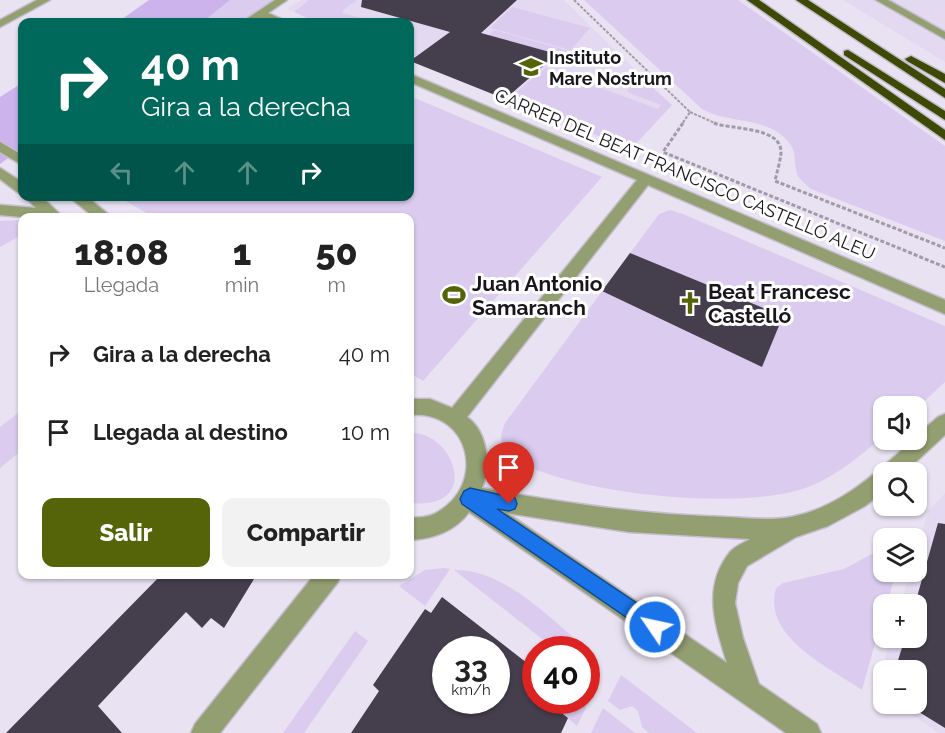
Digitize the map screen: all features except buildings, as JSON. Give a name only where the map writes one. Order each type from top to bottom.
[{"type":"highway","points":[[752,0],[945,136]]},
{"type":"highway","points":[[766,0],[945,116]]},
{"type":"highway","points":[[801,0],[945,94]]},
{"type":"highway","points":[[827,16],[871,34],[945,79]]},
{"type":"street","points":[[0,24],[45,0]]},
{"type":"street","points":[[254,18],[282,0]]},
{"type":"street","points":[[881,0],[945,36]]},
{"type":"street","points":[[260,14],[270,18]]},
{"type":"street","name":"CARRER DEL BEAT FRANCISCO CASTELLÓ ALEU","points":[[414,80],[945,307]]},
{"type":"street","points":[[0,146],[18,158]]},
{"type":"street","points":[[5,176],[18,186]]},
{"type":"street","points":[[454,420],[646,178]]},
{"type":"street","points":[[37,201],[51,213]]},
{"type":"street","points":[[82,201],[99,213]]},
{"type":"street","points":[[0,210],[28,213]]},
{"type":"street","points":[[414,406],[439,409],[466,427],[477,451],[477,481],[469,497],[446,520],[414,530]]},
{"type":"street","points":[[902,462],[945,423]]},
{"type":"street","points":[[749,691],[731,638],[723,603],[727,580],[739,558],[791,528],[820,518],[858,499],[873,487]]},
{"type":"street","points":[[469,497],[580,516],[748,530],[791,528]]},
{"type":"street","points":[[469,497],[808,733]]},
{"type":"street","points":[[204,733],[326,579]]},
{"type":"path","points":[[574,0],[690,112],[719,125],[766,133],[776,140],[781,151],[775,181],[945,248]]},
{"type":"path","points":[[690,112],[663,152],[945,267]]},
{"type":"shaded area","points":[[149,0],[230,0],[208,18],[124,18]]},
{"type":"shaded area","points":[[230,0],[275,0],[245,18],[208,18]]},
{"type":"shaded area","name":"Instituto Mare Nostrum","points":[[301,0],[564,0],[666,100],[627,145],[414,61],[414,18],[309,18],[287,9]]},
{"type":"shaded area","points":[[309,0],[357,0],[343,10],[343,13],[361,18],[307,18],[294,12]]},
{"type":"shaded area","points":[[584,0],[738,0],[945,146],[945,241],[811,189],[798,176],[794,152],[785,138],[766,126],[723,117],[702,109]]},
{"type":"shaded area","points":[[843,0],[945,0],[945,62]]},
{"type":"shaded area","points":[[512,7],[590,28],[571,50],[490,28]]},
{"type":"shaded area","points":[[494,30],[573,52],[568,57],[488,36]]},
{"type":"shaded area","points":[[546,68],[658,109],[661,105],[627,92],[640,76],[672,105],[631,149],[527,108],[529,106],[509,98]]},
{"type":"shaded area","points":[[18,86],[18,151],[0,164],[0,97]]},
{"type":"shaded area","name":"Juan Antonio Samaranch","points":[[414,98],[602,177],[423,381],[414,375],[414,213],[146,213],[126,201],[414,201]]},
{"type":"shaded area","points":[[670,210],[683,214],[945,326],[945,382],[927,399],[927,396],[873,396],[873,445],[822,481],[799,490],[771,496],[702,499],[627,492],[559,477],[520,462],[502,448],[501,435],[505,423],[659,214]]},
{"type":"shaded area","points":[[18,220],[18,237],[0,247],[0,221]]},
{"type":"shaded area","points":[[18,413],[18,453],[0,468],[0,427]]},
{"type":"shaded area","points":[[414,434],[425,435],[439,444],[454,470],[454,483],[447,495],[433,502],[414,503]]},
{"type":"shaded area","points":[[945,493],[945,733],[940,733],[911,714],[927,714],[927,660],[885,660],[888,648],[927,648],[927,594],[904,594],[907,582],[927,582],[927,528],[923,528],[928,511]]},
{"type":"shaded area","points":[[873,553],[873,582],[893,582],[890,594],[873,594],[874,648],[862,690],[801,649],[788,636],[779,621],[774,606],[776,588],[783,583],[844,569]]},
{"type":"shaded area","points":[[450,569],[425,606],[399,586],[414,579],[425,570]]},
{"type":"shaded area","points":[[454,570],[473,572],[510,587],[572,636],[538,636]]},
{"type":"shaded area","points":[[355,631],[368,641],[304,733],[283,733]]},
{"type":"shaded area","points":[[621,675],[697,733],[649,733],[642,727],[638,711],[632,706],[620,710],[608,701]]},
{"type":"shaded area","points":[[603,708],[635,733],[591,733]]},
{"type":"shaded area","points":[[563,714],[583,714],[577,726]]},
{"type":"place","name":"Instituto Mare Nostrum","points":[[531,67]]},
{"type":"place","name":"Juan Antonio Samaranch","points":[[454,295]]},
{"type":"place","name":"Beat Francesc Castelló","points":[[690,303]]},
{"type":"route","points":[[509,504],[470,496],[468,499],[655,627]]}]
